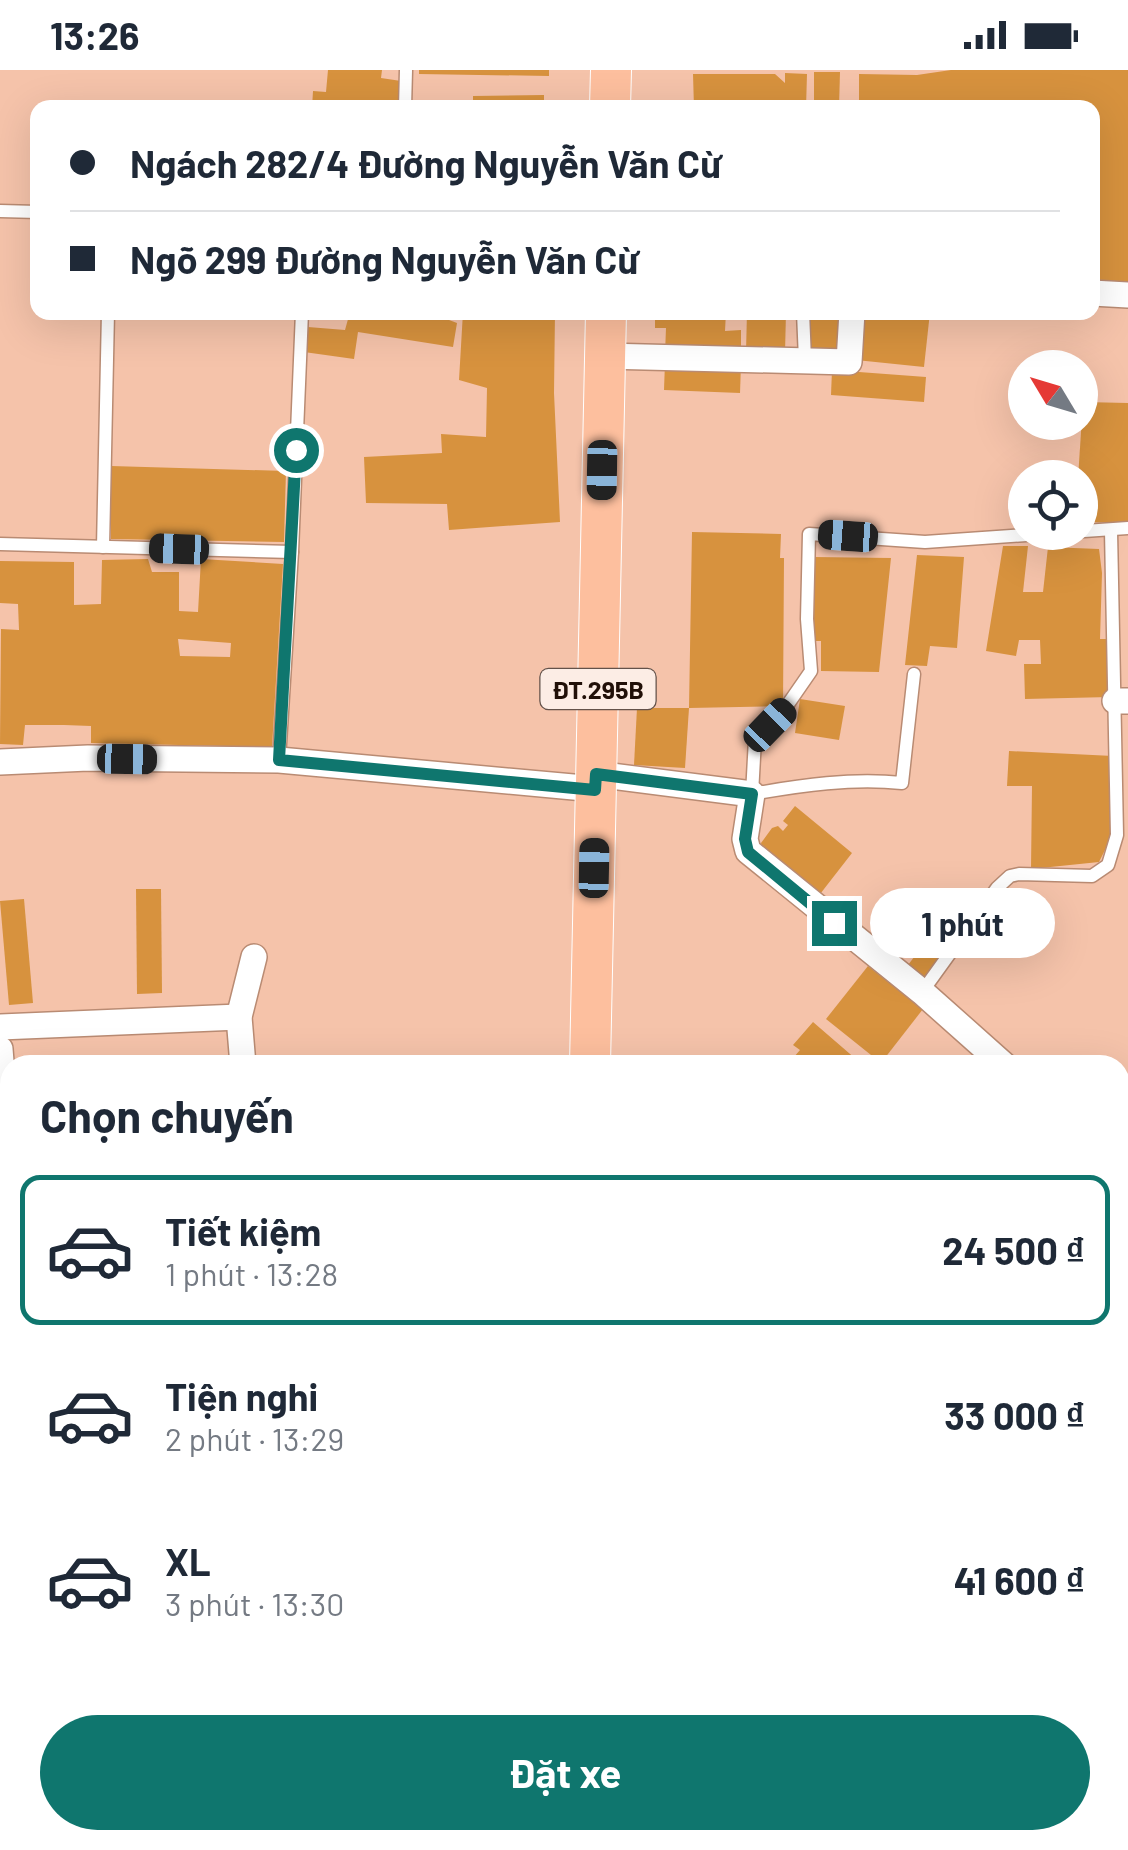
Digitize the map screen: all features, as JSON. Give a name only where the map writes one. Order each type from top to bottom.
[{"type":"main road","points":[[610,100],[611,70]]},
{"type":"main road","name":"ĐT.295B","points":[[590,1055],[606,320]]},
{"type":"street","points":[[1100,293],[1128,295]]},
{"type":"street","points":[[605,356],[850,362],[852,320]]},
{"type":"street","points":[[0,762],[88,758],[279,760],[752,794],[745,839],[748,852],[922,992],[993,1055]]},
{"type":"street","points":[[242,1055],[239,1017],[254,957]]},
{"type":"street","points":[[0,1027],[239,1017]]},
{"type":"lane","points":[[405,100],[406,70]]},
{"type":"lane","points":[[0,211],[30,212]]},
{"type":"lane","points":[[103,546],[108,320]]},
{"type":"lane","points":[[279,760],[302,320]]},
{"type":"lane","points":[[803,320],[805,360]]},
{"type":"lane","points":[[914,674],[902,783],[876,780],[804,784],[752,794],[756,739],[784,710],[811,671],[807,618],[809,534],[925,542],[1128,528]]},
{"type":"lane","points":[[922,992],[997,888],[1010,876],[1092,876],[1108,865],[1117,835],[1121,701],[1111,531]]},
{"type":"lane","points":[[0,544],[292,552]]},
{"type":"building","points":[[328,70],[382,70],[381,78],[401,81],[400,100],[312,100],[313,91],[326,92]]},
{"type":"building","points":[[419,70],[549,70],[549,76],[419,74]]},
{"type":"building","points":[[951,70],[1128,70],[1128,284],[1100,284],[1100,100],[859,100],[859,74],[917,75]]},
{"type":"building","points":[[814,72],[840,72],[839,100],[814,100]]},
{"type":"building","points":[[785,73],[807,74],[806,100],[694,100],[693,74],[775,74],[785,83]]},
{"type":"building","points":[[544,95],[544,100],[473,100],[473,96]]},
{"type":"building","points":[[348,320],[457,323],[453,347],[358,332],[354,359],[304,352],[308,327],[345,330]]},
{"type":"building","points":[[463,320],[555,320],[560,522],[449,530],[447,504],[366,503],[364,457],[442,453],[441,434],[486,437],[487,388],[459,380]]},
{"type":"building","points":[[655,320],[726,320],[725,331],[741,330],[741,355],[665,354],[666,328],[655,328]]},
{"type":"building","points":[[747,320],[786,320],[785,353],[746,352]]},
{"type":"building","points":[[810,320],[840,320],[839,350],[809,350]]},
{"type":"building","points":[[862,320],[929,320],[924,367],[856,360]]},
{"type":"building","points":[[665,362],[741,364],[740,393],[664,390]]},
{"type":"building","points":[[832,370],[926,377],[924,402],[831,395]]},
{"type":"building","points":[[1098,402],[1128,403],[1128,523],[1098,522],[1098,460],[1079,460],[1080,440],[1098,440]]},
{"type":"building","points":[[111,466],[286,471],[284,542],[111,539]]},
{"type":"building","points":[[692,532],[781,534],[783,706],[689,708]]},
{"type":"building","points":[[1003,546],[1008,546],[1008,550],[1028,550],[1023,592],[1043,592],[1048,550],[1099,549],[1100,639],[1109,639],[1110,697],[1025,699],[1024,664],[1041,664],[1040,640],[1019,640],[1016,656],[986,651]]},
{"type":"building","points":[[917,555],[964,557],[957,648],[930,646],[927,666],[905,665]]},
{"type":"building","points":[[813,557],[891,558],[879,672],[821,671],[821,641],[812,641]]},
{"type":"building","points":[[148,559],[152,572],[179,572],[179,611],[198,612],[201,559],[283,564],[272,747],[91,743],[91,726],[64,725],[25,725],[23,745],[0,744],[1,629],[19,630],[18,604],[0,603],[0,561],[74,562],[74,605],[101,604],[102,560]],"holes":[[[178,639],[231,643],[230,657],[180,656]]]},
{"type":"building","points":[[800,699],[845,706],[839,740],[795,733]]},
{"type":"building","points":[[637,708],[689,708],[685,768],[634,765]]},
{"type":"building","points":[[1009,751],[1113,756],[1113,834],[1099,862],[1031,869],[1032,786],[1007,786]]},
{"type":"building","points":[[795,806],[852,853],[817,898],[763,852],[761,843],[772,828],[778,826],[783,831],[788,825],[783,821]]},
{"type":"building","points":[[136,889],[161,889],[162,993],[137,994]]},
{"type":"building","points":[[24,899],[33,1003],[9,1005],[0,901]]},
{"type":"building","points":[[946,915],[965,928],[924,983],[905,969]]},
{"type":"building","points":[[868,966],[923,1009],[887,1055],[871,1055],[826,1019]]},
{"type":"building","points":[[813,1022],[851,1055],[796,1055],[800,1050],[793,1045]]},
{"type":"route","points":[[296,450],[279,760],[595,790],[596,774],[752,794],[745,839],[748,852],[834,923]]}]
